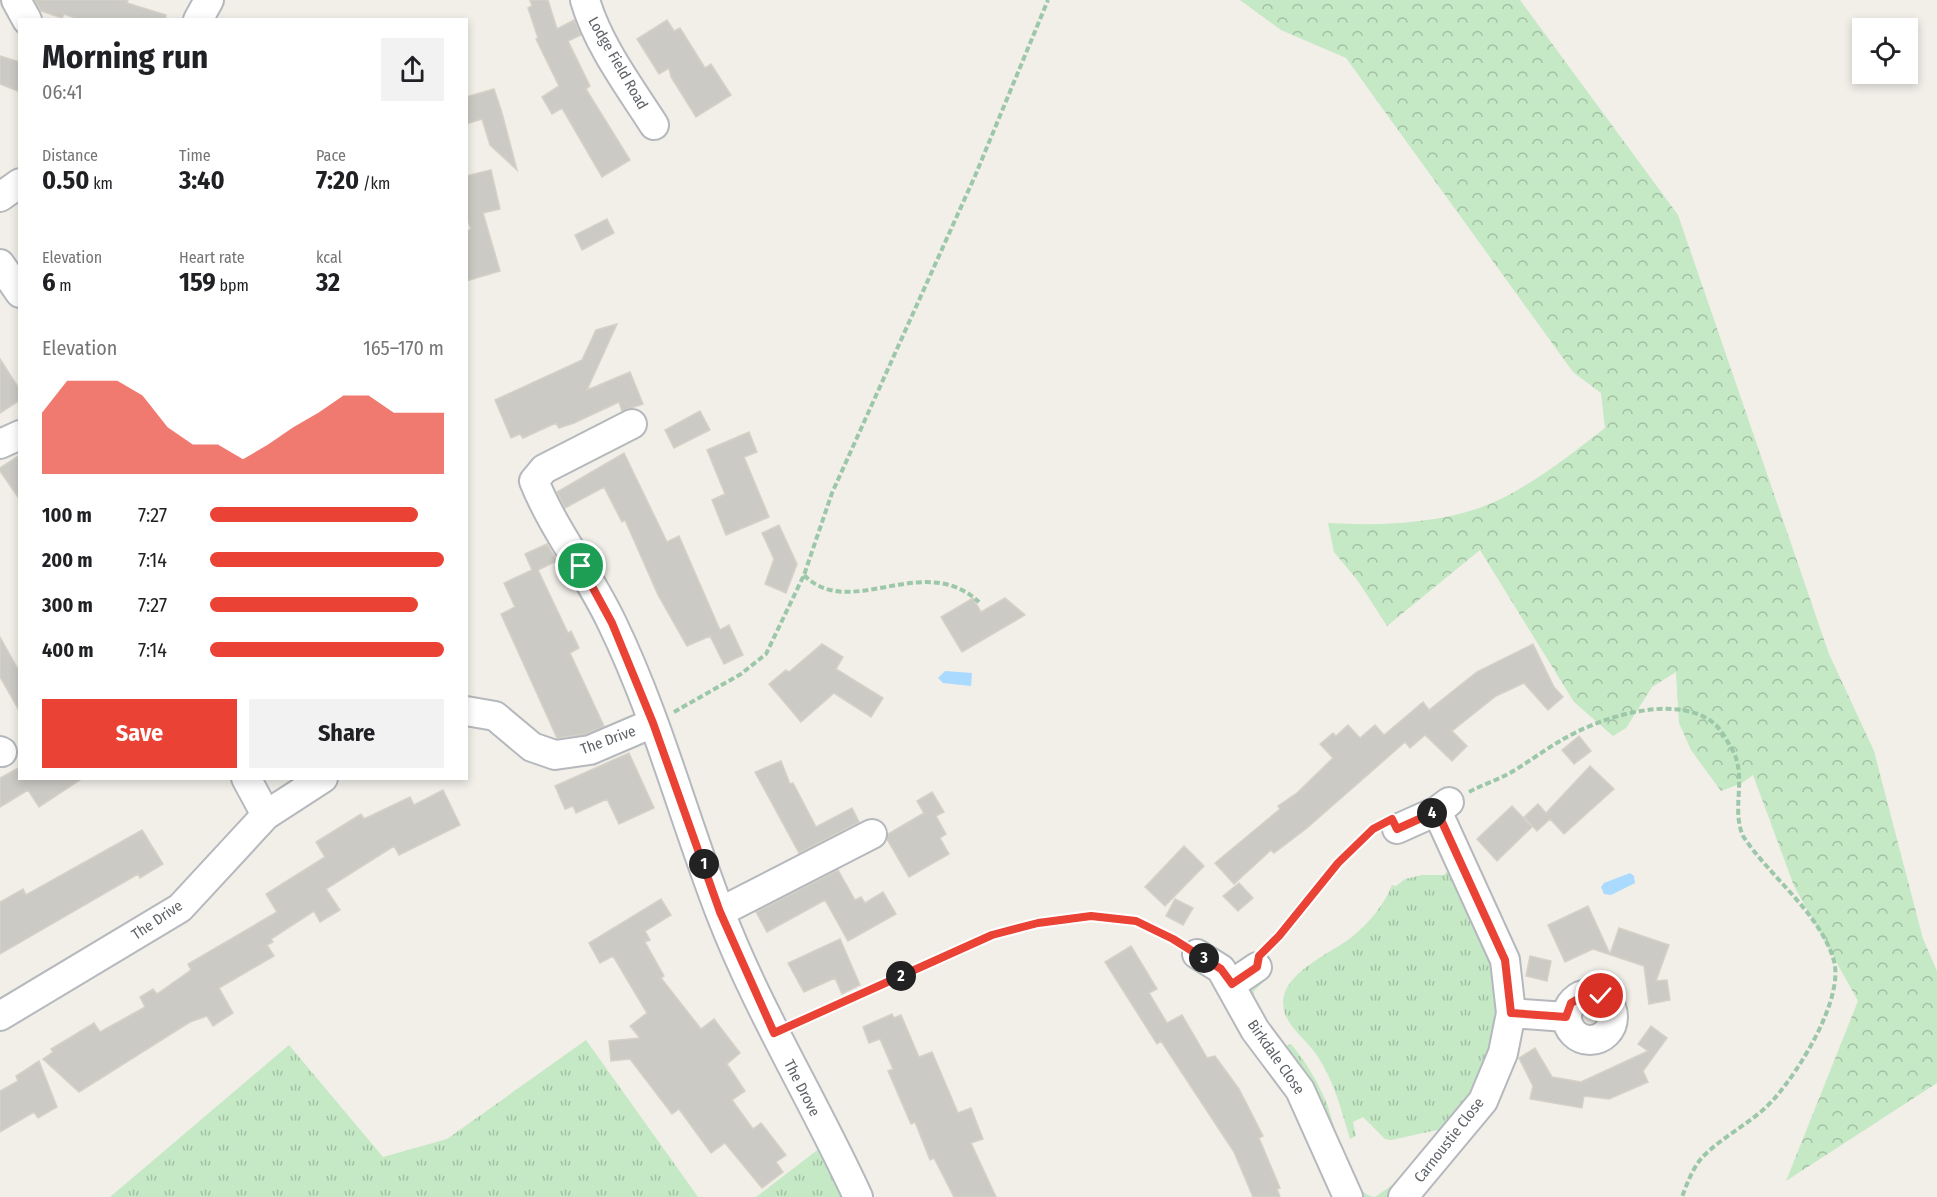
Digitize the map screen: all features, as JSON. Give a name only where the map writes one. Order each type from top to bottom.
[{"type":"street","points":[[16,0],[26,18]]},
{"type":"street","points":[[199,18],[209,0]]},
{"type":"street","name":"Lodge Field Road","points":[[587,7],[654,125]]},
{"type":"street","points":[[0,197],[18,184]]},
{"type":"street","points":[[0,264],[18,290]]},
{"type":"street","name":"The Drove","points":[[632,424],[544,469],[534,481],[543,503],[612,623],[653,723],[720,912],[774,1033],[858,1197]]},
{"type":"street","points":[[0,444],[18,436]]},
{"type":"street","name":"The Drive","points":[[468,711],[495,716],[532,747],[555,755],[590,750],[653,723]]},
{"type":"street","points":[[247,780],[266,815]]},
{"type":"street","name":"The Drive","points":[[0,1016],[180,908],[266,815],[320,780]]},
{"type":"street","points":[[1397,829],[1443,807]]},
{"type":"street","name":"Carnoustie Close","points":[[1403,1197],[1483,1101],[1503,1053],[1511,1013],[1505,960],[1443,807]]},
{"type":"street","points":[[720,912],[872,834]]},
{"type":"street","name":"Birkdale Close","points":[[1197,954],[1221,969],[1232,984],[1255,1030],[1310,1107],[1348,1197]]},
{"type":"street","points":[[1232,984],[1257,967]]},
{"type":"street","points":[[1511,1013],[1566,1017]]},
{"type":"path","points":[[653,723],[741,674],[766,654],[804,575],[832,493],[975,176],[1048,0]]},
{"type":"path","points":[[804,575],[812,583],[844,590],[862,591],[922,581],[941,581],[966,590],[979,602]]},
{"type":"path","points":[[1443,807],[1504,776],[1582,729],[1625,715],[1668,707],[1710,720],[1721,731],[1734,754],[1739,771],[1738,824],[1743,836],[1821,935],[1834,961],[1836,985],[1822,1024],[1774,1100],[1699,1161],[1682,1197]]},
{"type":"path","points":[[1257,967],[1259,956],[1279,936],[1338,863],[1373,829],[1392,819],[1397,829]]},
{"type":"path","points":[[774,1033],[992,935],[1038,923],[1091,916],[1136,921],[1197,954]]},
{"type":"green space","points":[[1240,0],[1520,0],[1678,215],[1829,654],[1874,751],[1923,939],[1937,971],[1937,1083],[1786,1181],[1858,1001],[1794,886],[1753,775],[1742,783],[1721,791],[1691,750],[1679,723],[1676,672],[1652,687],[1626,728],[1613,736],[1574,702],[1480,550],[1387,626],[1358,581],[1334,552],[1328,523],[1386,524],[1445,517],[1482,507],[1530,483],[1605,428],[1601,393],[1573,372],[1346,58],[1281,30]]},
{"type":"green space","points":[[1449,869],[1481,934],[1492,965],[1495,992],[1494,1022],[1489,1049],[1466,1098],[1434,1144],[1388,1197],[1375,1197],[1398,1181],[1438,1132],[1437,1130],[1391,1140],[1385,1139],[1363,1117],[1353,1122],[1356,1136],[1350,1139],[1328,1074],[1316,1054],[1288,1019],[1283,1000],[1287,988],[1295,977],[1306,967],[1344,943],[1365,925],[1381,906],[1392,885],[1396,886],[1405,879],[1422,875],[1444,875]]},
{"type":"green space","points":[[1258,955],[1271,974],[1254,991],[1255,1006],[1282,1042],[1286,1046],[1291,1044],[1311,1072],[1327,1104],[1349,1170],[1364,1192],[1373,1197],[1351,1197],[1247,994]]},
{"type":"green space","points":[[586,1040],[698,1197],[110,1197],[289,1045],[383,1157],[447,1139]]},
{"type":"green space","points":[[820,1148],[846,1197],[756,1197]]},
{"type":"water","points":[[945,671],[972,673],[971,686],[943,683],[938,678]]},
{"type":"water","points":[[1630,873],[1634,876],[1635,883],[1611,895],[1604,894],[1601,887],[1604,883]]},
{"type":"building","points":[[35,0],[128,0],[127,3],[166,15],[165,18],[75,18],[64,14],[62,18],[41,11]]},
{"type":"building","points":[[530,0],[548,0],[557,29],[574,20],[581,35],[568,41],[590,86],[586,89],[630,160],[602,177],[562,108],[552,114],[542,97],[559,86],[536,39],[538,38],[528,8],[532,6]]},
{"type":"building","points":[[667,20],[674,31],[680,28],[705,68],[711,64],[731,95],[696,117],[671,77],[669,68],[659,74],[637,39]]},
{"type":"building","points":[[0,56],[18,61],[18,91],[0,84]]},
{"type":"building","points":[[494,89],[517,170],[490,145],[482,119],[468,123],[468,96]]},
{"type":"building","points":[[491,170],[500,209],[483,213],[500,271],[468,280],[468,230],[471,229],[468,222],[468,176]]},
{"type":"building","points":[[607,219],[614,233],[582,250],[575,235]]},
{"type":"building","points":[[617,324],[587,390],[630,372],[643,404],[622,411],[619,402],[559,428],[556,423],[523,438],[520,434],[511,438],[495,400],[582,360],[596,330]]},
{"type":"building","points":[[0,359],[18,387],[18,401],[0,413]]},
{"type":"building","points":[[700,411],[710,430],[674,448],[665,430]]},
{"type":"building","points":[[749,432],[757,452],[744,457],[769,517],[726,535],[712,500],[725,494],[707,450]]},
{"type":"building","points":[[624,453],[667,542],[679,536],[720,630],[729,625],[743,655],[724,664],[710,636],[687,646],[658,595],[625,520],[622,522],[604,487],[565,508],[557,492]]},
{"type":"building","points":[[18,456],[18,497],[0,471],[0,468]]},
{"type":"building","points":[[779,525],[797,564],[786,593],[765,584],[774,559],[762,533]]},
{"type":"building","points":[[547,544],[557,561],[538,570],[568,633],[571,631],[579,648],[570,653],[604,726],[586,734],[557,738],[501,614],[515,607],[504,583],[532,570],[525,554]]},
{"type":"building","points":[[973,598],[981,612],[1005,598],[1025,615],[962,652],[941,617]]},
{"type":"building","points":[[0,637],[18,669],[18,708],[0,677]]},
{"type":"building","points":[[822,644],[843,657],[836,669],[883,698],[871,717],[834,693],[801,722],[769,684],[786,670],[789,672]]},
{"type":"building","points":[[1533,644],[1554,687],[1563,697],[1548,710],[1524,683],[1496,696],[1452,731],[1467,746],[1452,761],[1425,735],[1410,748],[1405,742],[1307,828],[1274,853],[1271,850],[1234,884],[1215,863],[1280,809],[1278,806],[1297,793],[1333,758],[1320,744],[1333,733],[1336,736],[1348,725],[1360,738],[1375,725],[1384,735],[1423,702],[1429,710],[1477,672]]},
{"type":"building","points":[[1579,736],[1591,751],[1574,764],[1562,750]]},
{"type":"building","points":[[629,753],[654,808],[619,824],[607,799],[576,813],[573,806],[565,809],[555,786]]},
{"type":"building","points":[[781,761],[790,784],[793,783],[816,827],[852,808],[859,822],[799,853],[755,772]]},
{"type":"building","points":[[1590,766],[1614,789],[1564,834],[1550,819],[1537,831],[1524,817],[1538,804],[1546,813]]},
{"type":"building","points":[[18,768],[18,780],[80,780],[39,807],[28,790],[0,807],[0,778]]},
{"type":"building","points":[[443,790],[460,825],[399,855],[394,846],[326,889],[340,910],[320,922],[314,911],[271,939],[273,942],[267,945],[274,956],[219,988],[233,1013],[213,1026],[207,1016],[190,1022],[79,1092],[43,1059],[53,1052],[51,1049],[94,1023],[100,1032],[145,1007],[140,997],[153,989],[157,994],[191,970],[188,964],[277,912],[266,894],[325,857],[316,842],[361,814],[364,819],[410,797],[414,805]]},
{"type":"building","points":[[932,792],[944,812],[936,816],[946,834],[940,838],[949,854],[909,877],[887,839],[888,834],[924,813],[917,801]]},
{"type":"building","points":[[1512,806],[1532,827],[1497,861],[1477,839]]},
{"type":"building","points":[[142,830],[163,864],[140,878],[138,874],[0,954],[0,902],[23,889],[26,895]]},
{"type":"building","points":[[1184,846],[1204,866],[1165,906],[1145,887]]},
{"type":"building","points":[[838,870],[855,900],[861,897],[865,903],[883,892],[896,914],[848,941],[825,900],[767,932],[756,912]]},
{"type":"building","points":[[1239,883],[1253,898],[1238,911],[1223,896]]},
{"type":"building","points":[[661,899],[671,915],[645,931],[650,940],[645,942],[664,976],[661,978],[701,1029],[714,1019],[740,1053],[727,1064],[745,1091],[732,1100],[753,1129],[761,1123],[786,1155],[776,1162],[783,1172],[762,1188],[725,1143],[711,1153],[679,1109],[672,1114],[630,1059],[611,1061],[609,1041],[640,1038],[630,1026],[647,1013],[613,956],[600,963],[589,943]]},
{"type":"building","points":[[1175,899],[1193,908],[1183,925],[1166,916]]},
{"type":"building","points":[[1588,906],[1610,954],[1619,928],[1669,945],[1656,981],[1667,980],[1670,1000],[1649,1004],[1644,966],[1593,949],[1565,962],[1548,925]]},
{"type":"building","points":[[840,939],[860,985],[842,994],[835,978],[804,992],[788,963]]},
{"type":"building","points":[[1131,946],[1157,989],[1149,993],[1167,1023],[1182,1015],[1207,1058],[1215,1056],[1239,1089],[1263,1136],[1259,1138],[1280,1188],[1277,1189],[1280,1197],[1253,1197],[1234,1152],[1161,1041],[1157,1044],[1105,962]]},
{"type":"building","points":[[1530,956],[1551,961],[1547,981],[1526,976]]},
{"type":"building","points":[[892,1014],[894,1018],[901,1015],[919,1057],[932,1052],[958,1113],[971,1108],[983,1139],[971,1143],[996,1197],[954,1197],[934,1158],[930,1160],[915,1122],[911,1124],[888,1071],[893,1069],[880,1039],[869,1043],[863,1027]]},
{"type":"building","points":[[1651,1026],[1667,1038],[1643,1071],[1648,1082],[1609,1099],[1584,1096],[1582,1108],[1530,1099],[1533,1086],[1519,1058],[1535,1048],[1552,1077],[1581,1082],[1648,1051],[1638,1044]]},
{"type":"building","points":[[39,1061],[57,1107],[38,1118],[34,1112],[0,1132],[0,1091],[18,1081],[16,1076]]},
{"type":"route","points":[[581,566],[612,623],[653,723],[720,912],[774,1033],[992,935],[1038,923],[1091,916],[1136,921],[1173,939],[1221,969],[1232,984],[1257,967],[1259,956],[1279,936],[1338,863],[1373,829],[1392,819],[1397,829],[1437,811],[1495,933],[1505,960],[1511,1013],[1566,1017],[1571,1003],[1587,994],[1601,996]]}]
